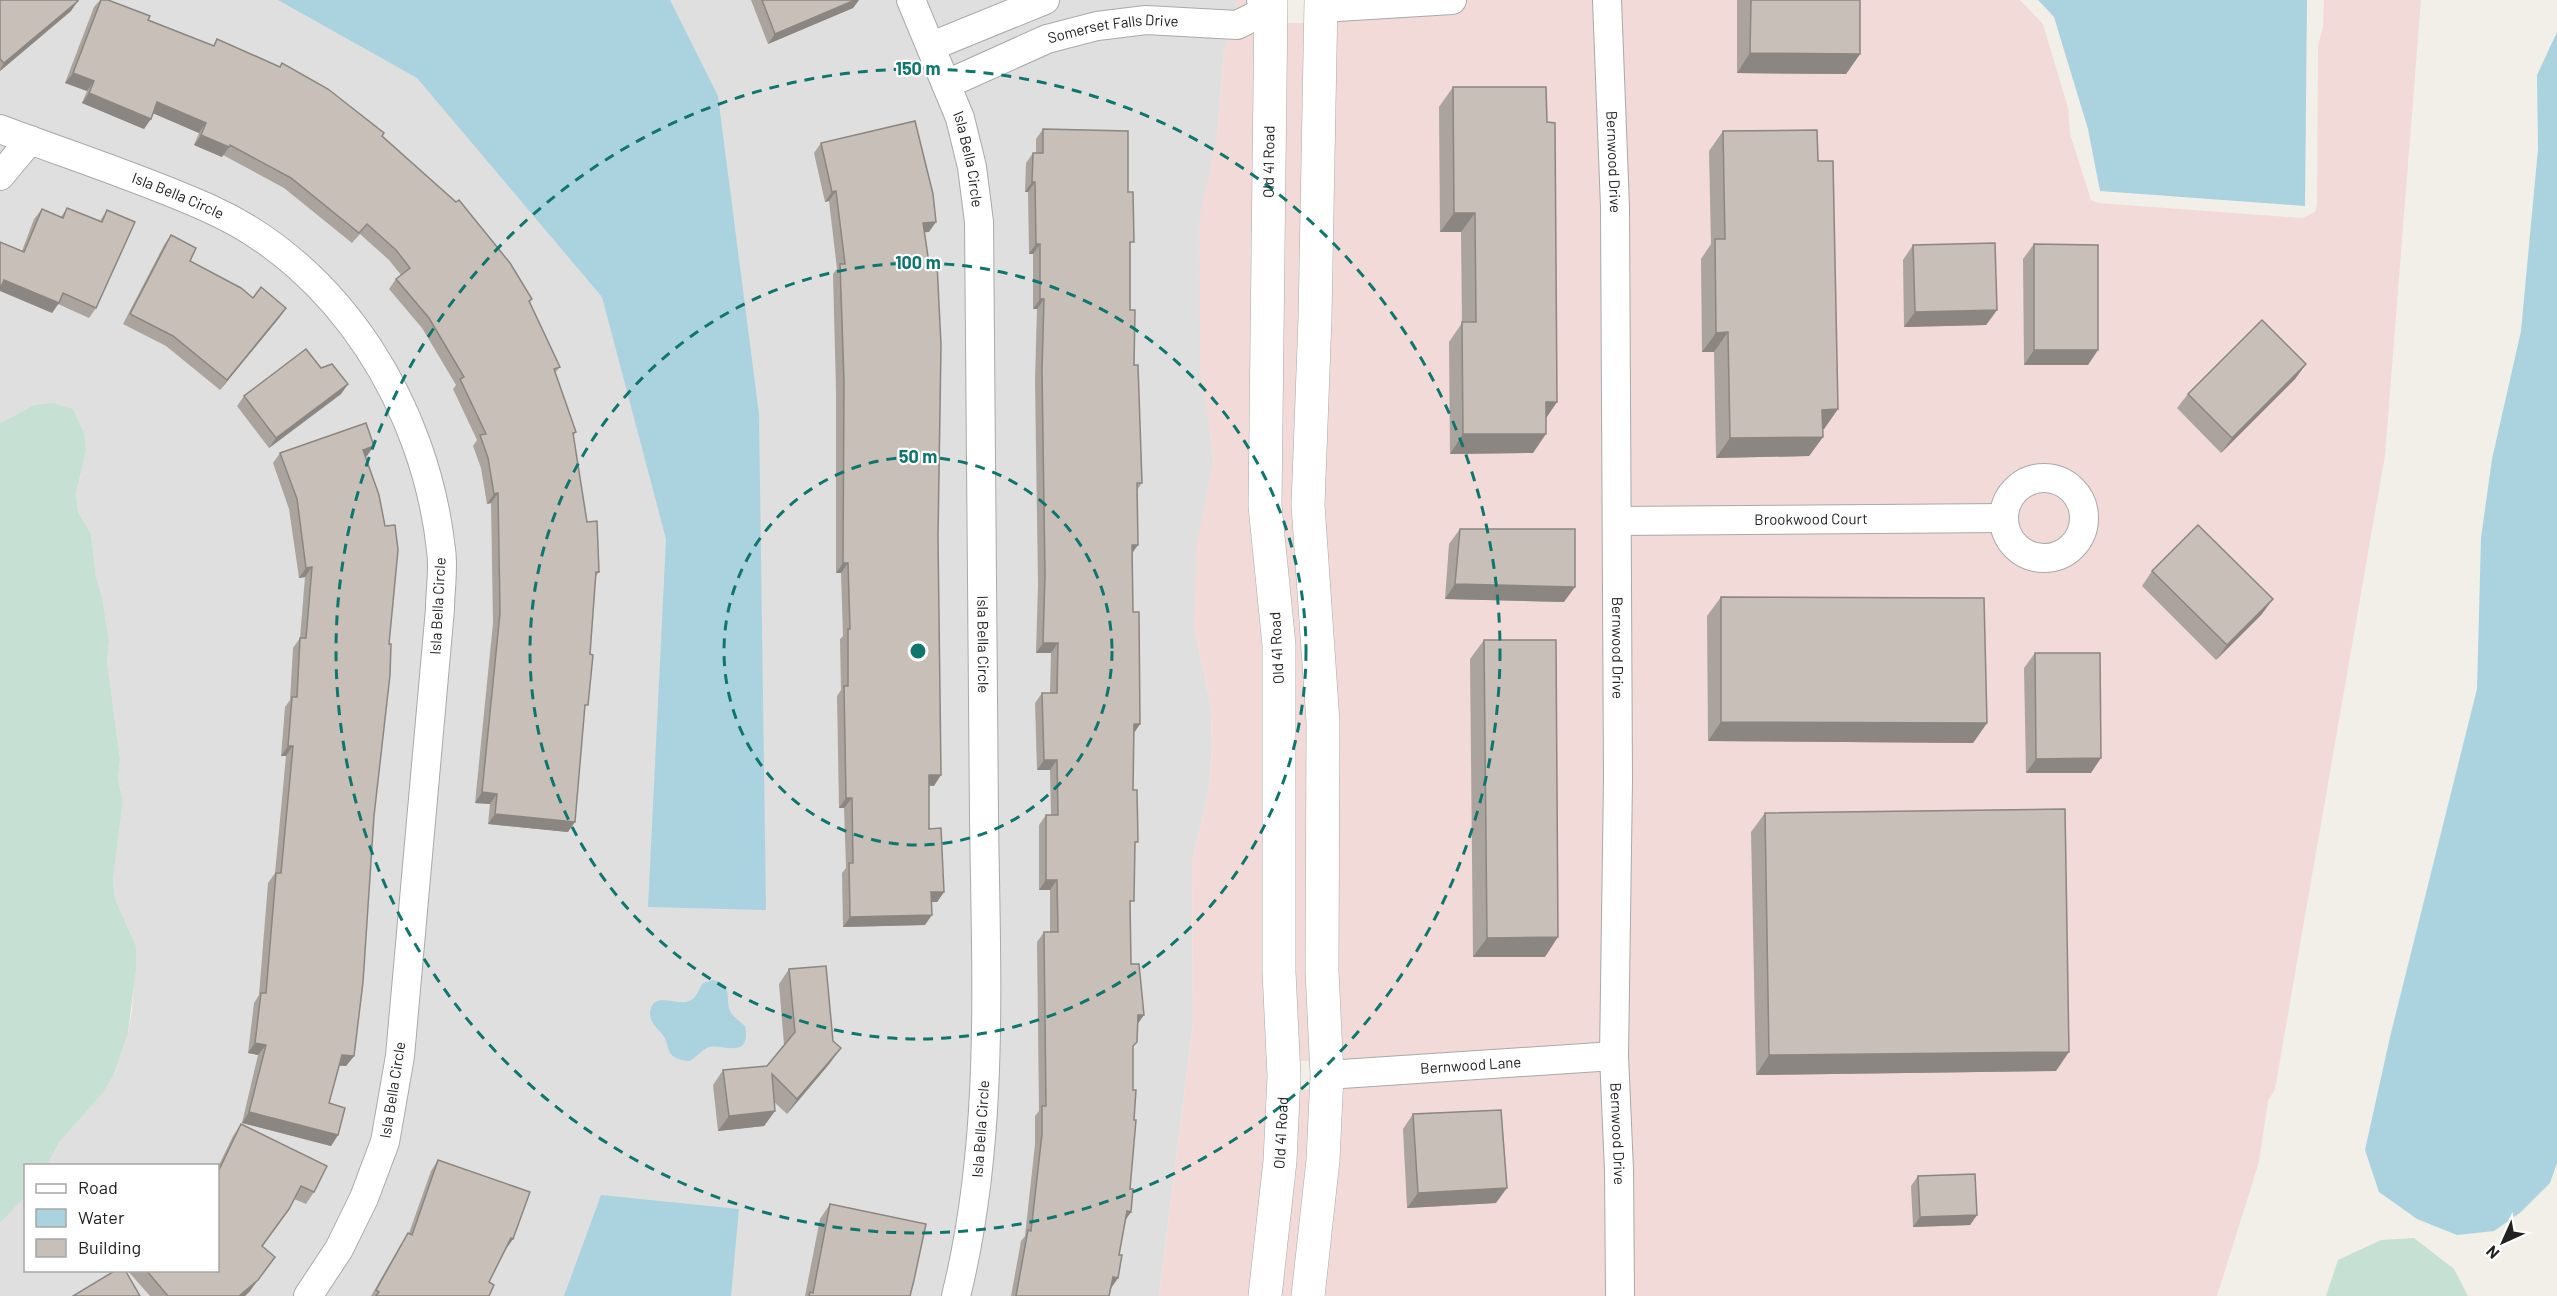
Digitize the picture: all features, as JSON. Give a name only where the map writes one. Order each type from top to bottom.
[{"type":"street","name":"Isla Bella Circle","points":[[911,0],[960,118],[972,167],[979,222],[986,1022],[980,1159],[969,1246],[956,1296]]},
{"type":"street","points":[[932,46],[1045,0]]},
{"type":"street","points":[[1268,3],[1321,4],[1452,0]]},
{"type":"street","name":"Bernwood Drive","points":[[1607,0],[1615,207],[1618,780],[1614,1056],[1619,1170],[1620,1296]]},
{"type":"street","name":"Somerset Falls Drive","points":[[947,84],[1047,39],[1097,26],[1146,20],[1236,25],[1268,3]]},
{"type":"street","name":"Old 41 Road","points":[[1265,1296],[1280,1161],[1284,1076],[1279,972],[1279,645],[1265,506],[1268,3]]},
{"type":"street","points":[[1308,1296],[1323,1160],[1327,1075],[1322,971],[1323,722],[1308,505],[1315,318],[1321,4]]},
{"type":"street","name":"Isla Bella Circle","points":[[0,129],[210,208],[273,246],[313,279],[349,320],[379,365],[423,460],[442,552],[440,609],[400,1056],[385,1142],[364,1198],[339,1249],[308,1296]]},
{"type":"street","points":[[0,176],[30,140]]},
{"type":"street","name":"Brookwood Court","points":[[1617,521],[2004,518]]},
{"type":"street","name":"Bernwood Lane","points":[[1327,1075],[1614,1056]]},
{"type":"street","points":[[1284,1076],[1327,1075]]},
{"type":"shaded area","points":[[0,0],[1236,0],[1237,12],[1224,51],[1217,136],[1209,420],[1213,462],[1194,626],[1211,707],[1212,747],[1209,789],[1192,862],[1193,1024],[1159,1296],[0,1296],[0,1223],[24,1198],[24,1272],[219,1272],[219,1164],[48,1164],[60,1141],[103,1093],[114,1074],[128,1033],[132,1011],[136,946],[115,899],[113,880],[123,800],[118,779],[120,759],[107,661],[109,641],[102,596],[96,577],[91,534],[78,512],[76,493],[86,452],[34,405],[0,423]]},
{"type":"shaded area","points":[[1236,0],[1257,0],[1270,1077],[1265,1161],[1250,1296],[1159,1296],[1193,1024],[1192,862],[1209,789],[1212,747],[1211,707],[1194,626],[1197,544],[1213,462],[1209,420],[1200,377],[1199,221],[1217,136],[1224,51],[1237,12]]},
{"type":"shaded area","points":[[1336,0],[2020,0],[2043,24],[2068,108],[2070,134],[2091,200],[2098,203],[2303,218],[2315,212],[2317,205],[2318,46],[2323,27],[2324,0],[2421,0],[2385,455],[2275,1089],[2268,1101],[2259,1162],[2217,1296],[1322,1296],[1341,1060],[1323,503]]},
{"type":"shaded area","points":[[1285,23],[1306,23],[1312,1061],[1298,1061],[1280,504]]},
{"type":"shaded area","points":[[1312,1089],[1308,1160],[1293,1296],[1279,1296],[1298,1090]]},
{"type":"green space","points":[[53,403],[73,409],[84,433],[86,452],[76,493],[78,512],[91,534],[96,577],[102,596],[109,641],[107,661],[120,759],[118,779],[123,800],[113,880],[115,899],[136,946],[136,968],[128,1033],[114,1074],[103,1093],[60,1141],[48,1164],[24,1164],[24,1198],[0,1223],[0,423],[34,405]]},
{"type":"green space","points":[[2414,1238],[2454,1269],[2468,1296],[2326,1296],[2338,1260],[2381,1240]]},
{"type":"water","points":[[278,0],[670,0],[718,96],[759,414],[766,910],[648,907],[666,539],[602,297],[417,78]]},
{"type":"water","points":[[2038,0],[2307,0],[2305,206],[2100,191],[2088,129],[2054,17]]},
{"type":"water","points":[[2557,32],[2557,1163],[2550,1183],[2521,1212],[2494,1231],[2457,1235],[2417,1219],[2379,1192],[2365,1150],[2390,1037],[2477,689],[2481,538],[2492,459],[2521,331],[2538,149],[2537,75]]},
{"type":"water","points":[[713,980],[723,984],[726,988],[730,1011],[745,1026],[744,1043],[734,1048],[709,1047],[690,1061],[678,1059],[672,1055],[666,1040],[652,1022],[650,1012],[652,1005],[661,1000],[684,1002],[692,1000],[703,983]]},
{"type":"water","points":[[601,1195],[739,1209],[731,1296],[564,1296]]},
{"type":"building","points":[[1,0],[78,1],[4,63],[0,59]]},
{"type":"building","points":[[101,0],[108,0],[150,16],[148,20],[214,46],[217,39],[280,67],[282,63],[328,89],[384,133],[382,136],[456,202],[459,200],[510,263],[532,299],[529,301],[560,367],[554,369],[576,432],[573,433],[587,522],[597,521],[599,572],[596,572],[590,654],[593,655],[588,705],[585,705],[575,822],[495,814],[497,794],[482,792],[500,613],[498,493],[494,494],[488,458],[480,435],[486,434],[460,379],[464,377],[429,318],[396,279],[410,268],[396,250],[367,224],[359,233],[291,178],[230,145],[229,147],[201,135],[206,123],[157,102],[151,119],[89,93],[94,81],[73,73]]},
{"type":"building","points":[[762,0],[855,0],[775,34]]},
{"type":"building","points":[[1751,0],[1860,0],[1860,54],[1750,53]]},
{"type":"building","points":[[1453,87],[1546,87],[1547,122],[1555,123],[1557,402],[1546,402],[1546,434],[1463,434],[1462,322],[1476,322],[1475,213],[1454,213]]},
{"type":"building","points":[[915,121],[933,194],[936,222],[923,223],[929,263],[937,263],[941,345],[938,537],[941,775],[929,775],[929,829],[941,828],[944,892],[931,892],[932,915],[850,917],[849,863],[853,863],[852,798],[846,798],[844,686],[848,686],[848,629],[850,629],[848,563],[843,563],[844,381],[840,264],[845,264],[836,191],[832,192],[821,143]]},
{"type":"building","points":[[1043,129],[1128,131],[1128,192],[1133,192],[1134,242],[1130,242],[1130,310],[1135,310],[1134,365],[1138,365],[1142,483],[1137,483],[1138,545],[1132,545],[1133,612],[1139,612],[1140,724],[1134,724],[1133,790],[1137,790],[1138,842],[1135,842],[1134,901],[1130,901],[1131,964],[1139,964],[1144,1015],[1138,1015],[1137,1042],[1133,1046],[1133,1090],[1136,1090],[1134,1120],[1136,1120],[1130,1189],[1133,1189],[1131,1212],[1127,1211],[1119,1255],[1122,1255],[1118,1278],[1113,1277],[1109,1296],[1016,1296],[1028,1230],[1031,1231],[1042,1134],[1042,1106],[1046,1106],[1044,932],[1058,932],[1057,880],[1046,880],[1046,815],[1058,815],[1057,760],[1044,760],[1042,693],[1057,693],[1058,643],[1043,643],[1045,575],[1042,370],[1044,299],[1040,299],[1040,244],[1036,244],[1035,182],[1032,182],[1033,153],[1043,153]]},
{"type":"building","points":[[1817,130],[1818,161],[1833,161],[1838,409],[1822,410],[1823,437],[1730,438],[1728,332],[1716,333],[1715,239],[1725,239],[1723,131]]},
{"type":"building","points":[[67,208],[102,222],[107,210],[135,222],[96,308],[63,293],[59,303],[4,280],[0,289],[0,242],[24,252],[42,209],[63,218]]},
{"type":"building","points":[[171,235],[196,248],[190,261],[241,288],[253,298],[261,287],[286,308],[227,380],[173,336],[130,314]]},
{"type":"building","points":[[1995,243],[1997,310],[1915,312],[1913,245]]},
{"type":"building","points":[[2034,244],[2098,245],[2098,350],[2034,350]]},
{"type":"building","points":[[2262,320],[2306,364],[2232,438],[2188,394]]},
{"type":"building","points":[[306,349],[321,368],[332,364],[348,384],[276,438],[244,396]]},
{"type":"building","points":[[366,423],[374,446],[363,450],[379,495],[385,526],[395,525],[398,550],[389,644],[391,644],[390,675],[374,816],[363,982],[354,1056],[342,1055],[329,1103],[345,1108],[338,1135],[249,1112],[266,1045],[255,1043],[261,993],[266,993],[276,873],[281,873],[293,746],[288,746],[292,697],[297,697],[300,638],[306,638],[312,567],[306,568],[297,499],[280,453]]},
{"type":"building","points":[[2198,525],[2273,599],[2227,645],[2152,571]]},
{"type":"building","points":[[1460,529],[1575,529],[1575,587],[1455,584]]},
{"type":"building","points":[[1721,597],[1984,598],[1987,723],[1721,722]]},
{"type":"building","points":[[1484,640],[1556,640],[1558,937],[1487,938]]},
{"type":"building","points":[[2035,653],[2100,653],[2101,758],[2036,759]]},
{"type":"building","points":[[2065,809],[2069,1052],[1769,1055],[1765,813]]},
{"type":"building","points":[[826,966],[833,1041],[841,1048],[797,1099],[772,1074],[775,1111],[729,1116],[723,1070],[767,1066],[795,1032],[789,969]]},
{"type":"building","points":[[1501,1110],[1507,1188],[1418,1193],[1413,1114]]},
{"type":"building","points":[[241,1124],[327,1166],[314,1192],[301,1186],[289,1209],[262,1246],[275,1257],[258,1280],[239,1296],[168,1296],[148,1272],[219,1272],[219,1170]]},
{"type":"building","points":[[438,1160],[530,1192],[513,1239],[511,1238],[489,1282],[494,1285],[489,1296],[376,1296],[379,1292],[376,1290],[408,1233],[412,1235]]},
{"type":"building","points":[[1975,1174],[1977,1215],[1920,1217],[1918,1176]]},
{"type":"building","points":[[830,1204],[926,1224],[910,1296],[809,1296],[810,1292],[813,1293]]},
{"type":"building","points":[[113,1272],[126,1272],[140,1296],[73,1296]]}]
